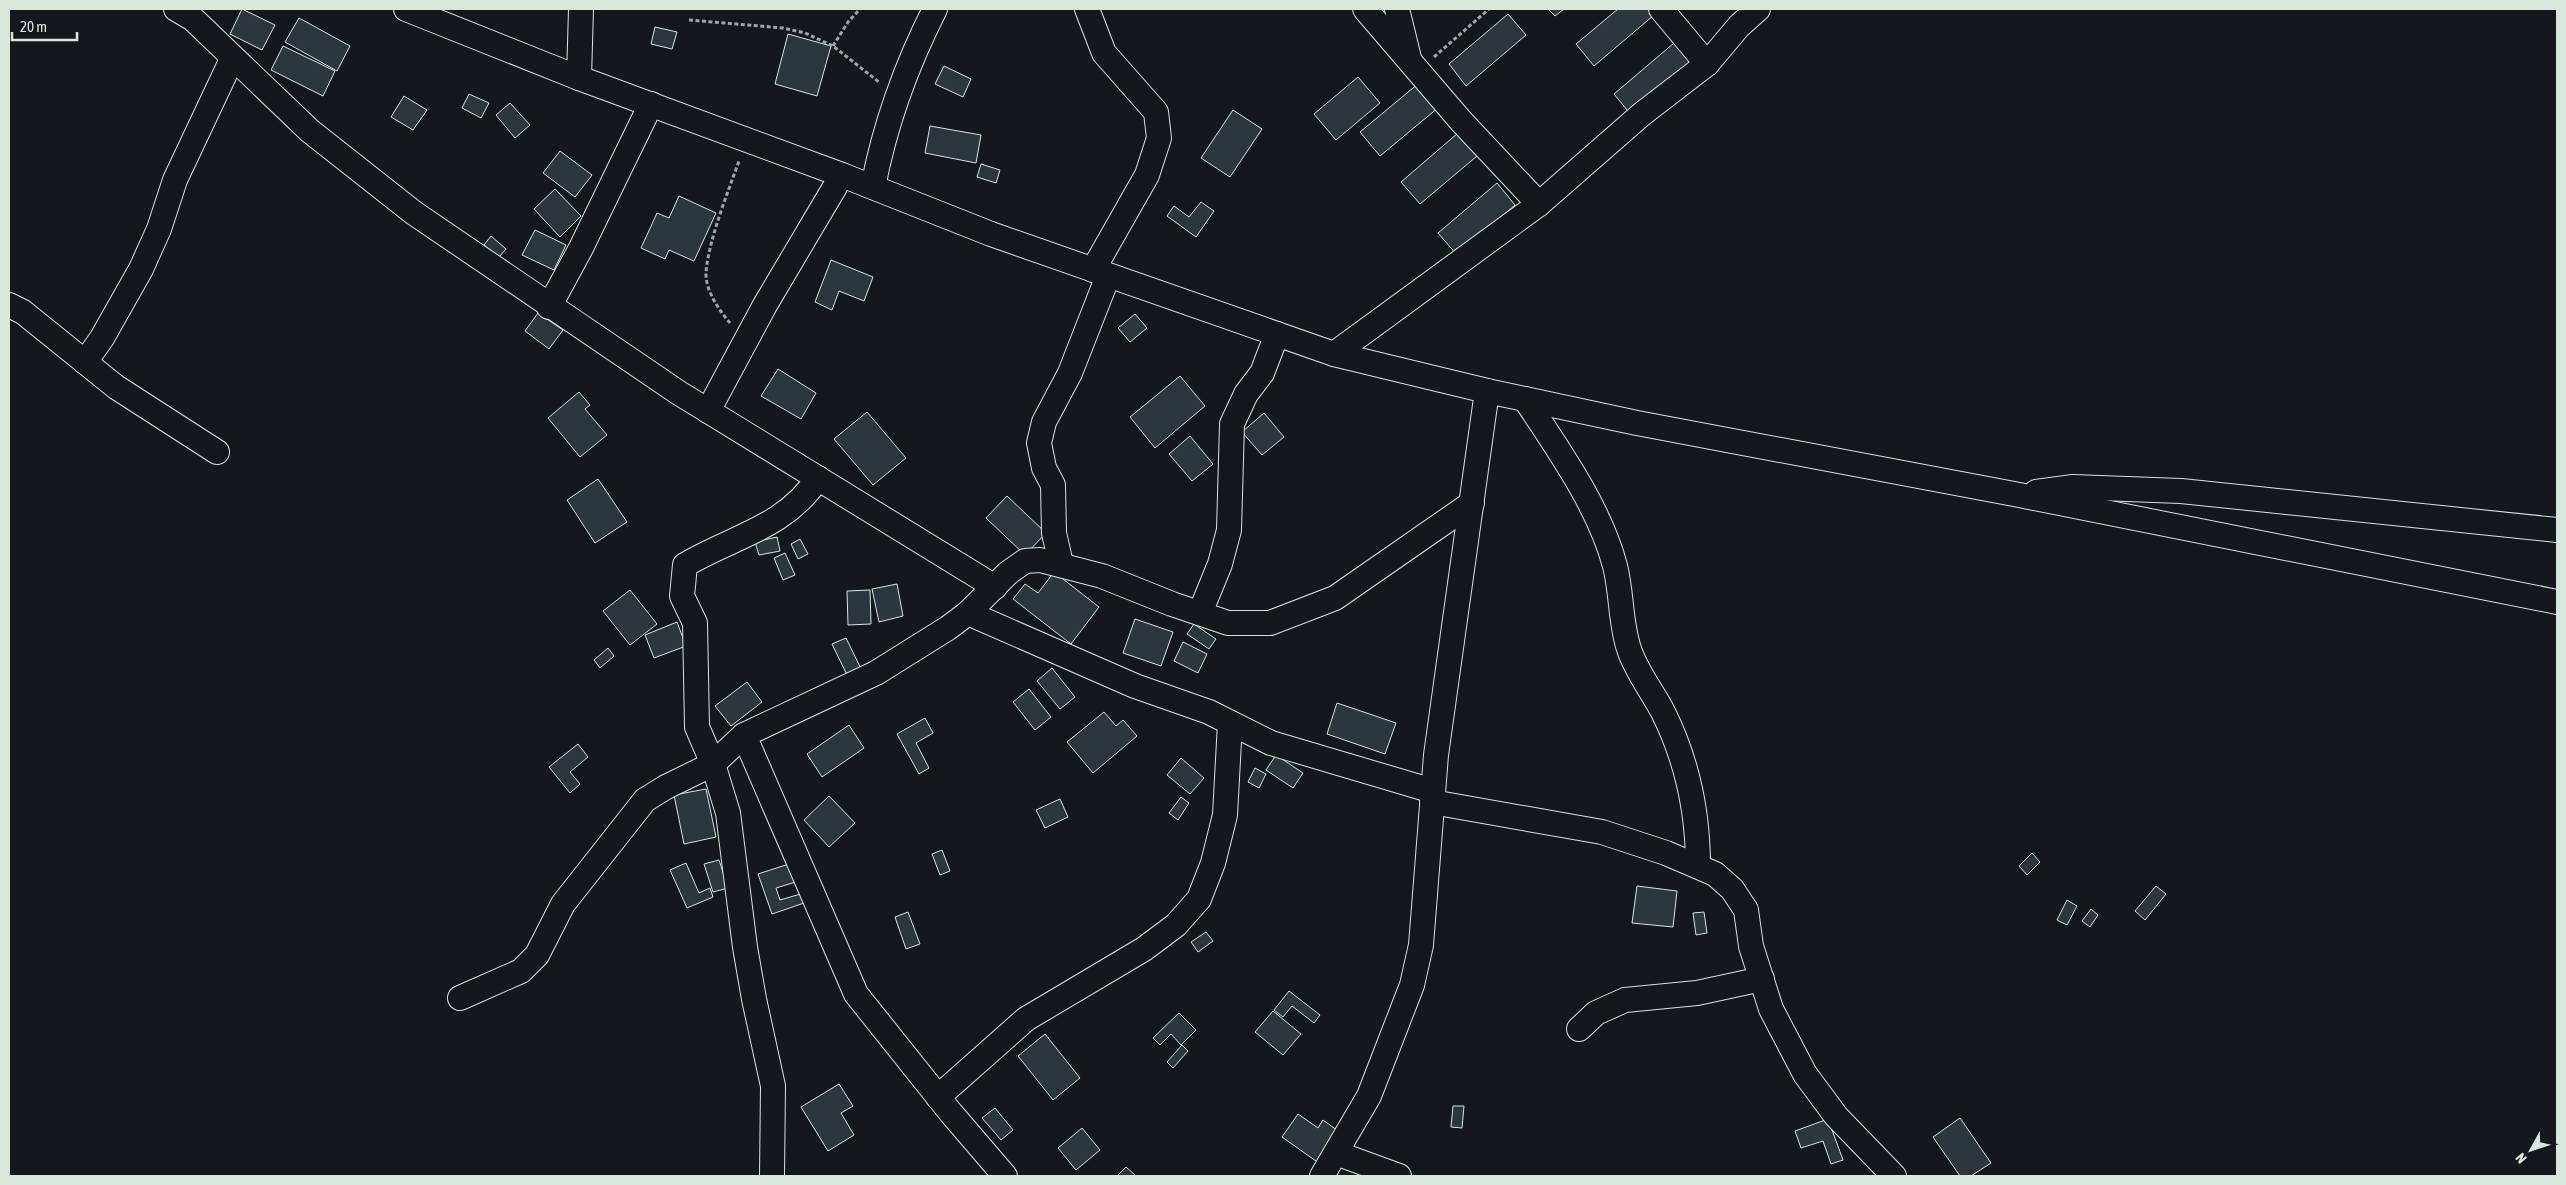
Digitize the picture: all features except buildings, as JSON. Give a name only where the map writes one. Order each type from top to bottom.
[{"type":"street","points":[[176,9],[193,19],[232,59],[310,131],[414,213],[549,307],[708,410],[996,587]]},
{"type":"street","points":[[406,9],[579,78],[842,175],[990,234],[1334,354],[1487,391],[1636,423],[2014,494],[2557,602]]},
{"type":"street","points":[[579,78],[581,9]]},
{"type":"street","points":[[873,187],[881,147],[897,96],[935,9]]},
{"type":"street","points":[[1060,564],[1054,533],[1053,485],[1044,468],[1039,443],[1044,422],[1070,373],[1100,273],[1147,175],[1160,138],[1156,112],[1104,53],[1087,9]]},
{"type":"street","points":[[1365,9],[1461,121],[1539,204]]},
{"type":"street","points":[[1397,9],[1414,67]]},
{"type":"street","points":[[1661,9],[1707,64]]},
{"type":"street","points":[[1334,354],[1539,204],[1642,114],[1707,64],[1739,26],[1758,9]]},
{"type":"street","points":[[84,362],[102,338],[141,269],[159,229],[175,180],[232,59]]},
{"type":"street","points":[[549,307],[581,248],[651,104]]},
{"type":"street","points":[[708,410],[769,297],[842,175]]},
{"type":"street","points":[[9,305],[24,312],[116,387],[217,452]]},
{"type":"street","points":[[1200,613],[1220,564],[1229,530],[1232,424],[1246,394],[1262,372],[1278,334]]},
{"type":"street","points":[[1322,1176],[1369,1096],[1412,985],[1421,945],[1432,796],[1445,677],[1487,391]]},
{"type":"street","points":[[1525,399],[1582,491],[1614,565],[1629,648],[1677,742],[1684,764],[1698,841],[1698,866]]},
{"type":"street","points":[[772,1176],[773,1086],[746,955],[728,813],[713,764],[697,727],[695,623],[682,596],[685,565],[781,518],[806,496],[818,478]]},
{"type":"street","points":[[2014,494],[2073,487],[2181,491],[2557,530]]},
{"type":"street","points":[[460,998],[521,971],[537,955],[569,896],[645,800],[666,787],[713,764],[744,735],[876,673],[948,628],[968,613],[1008,573],[1025,561],[1040,560],[1102,576],[1228,623],[1270,622],[1335,598],[1472,503]]},
{"type":"street","points":[[968,613],[1134,686],[1208,712],[1271,743],[1432,796],[1602,832],[1666,853],[1714,874],[1732,889],[1746,910],[1752,946],[1771,1009],[1805,1074],[1836,1116],[1894,1176]]},
{"type":"street","points":[[938,1097],[1026,1019],[1144,949],[1176,925],[1199,899],[1213,863],[1225,814],[1230,723]]},
{"type":"street","points":[[744,735],[856,994],[938,1097],[1005,1176]]},
{"type":"street","points":[[1579,1029],[1596,1013],[1626,1000],[1697,994],[1762,979]]},
{"type":"street","points":[[1336,1153],[1399,1176]]},
{"type":"path","points":[[833,46],[848,22],[860,9]]},
{"type":"path","points":[[1414,67],[1489,9]]},
{"type":"path","points":[[689,20],[783,28],[805,33],[833,46],[897,96]]},
{"type":"path","points":[[746,140],[718,225],[706,273],[710,291],[720,311],[747,339]]}]
